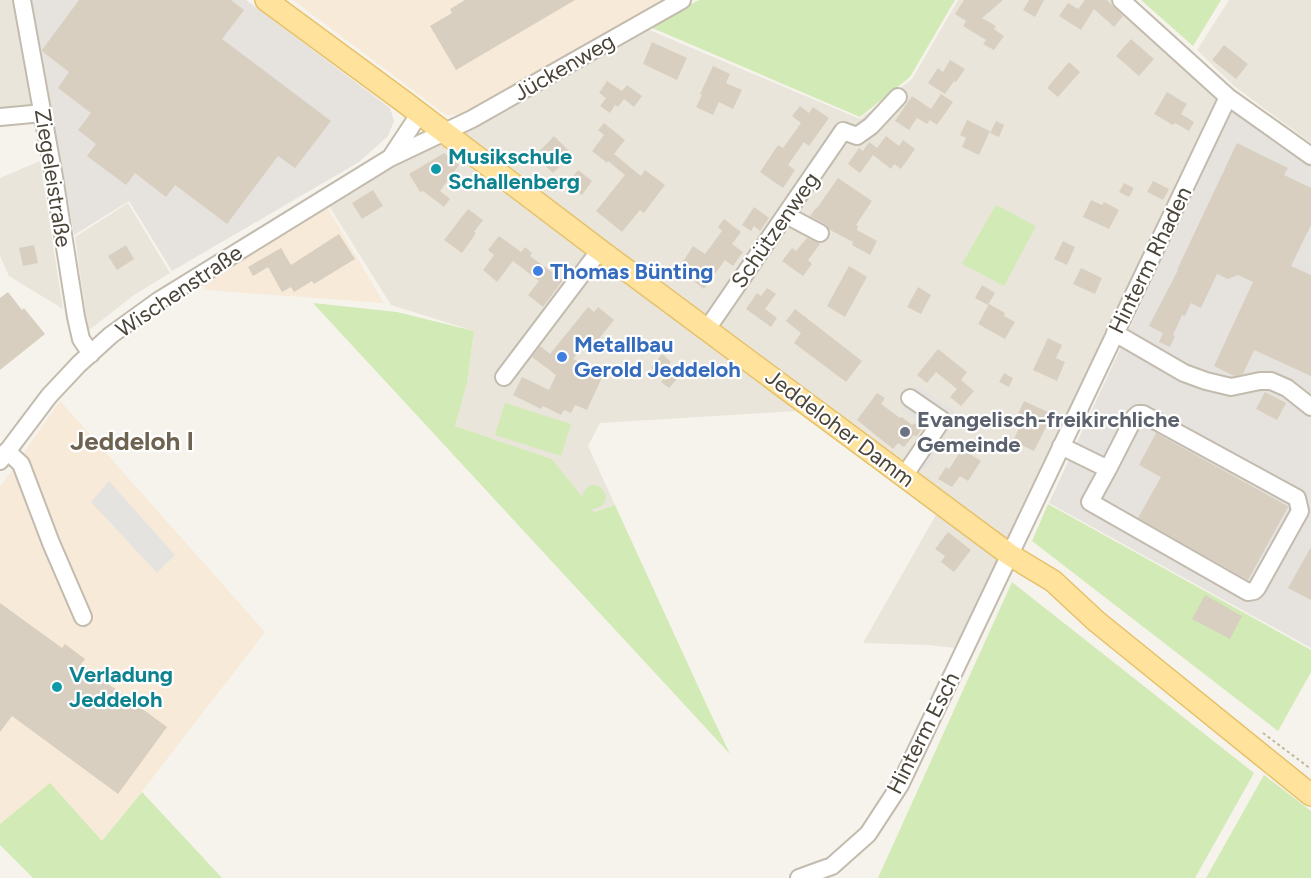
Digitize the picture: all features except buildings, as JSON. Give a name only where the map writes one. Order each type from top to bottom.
[{"type":"main road","name":"Jeddeloher Damm","points":[[266,0],[1010,555],[1053,580],[1096,621],[1311,795]]},
{"type":"street","name":"Ziegeleistraße","points":[[22,0],[54,177],[76,317],[81,339],[91,354]]},
{"type":"street","name":"Jückenweg","points":[[444,132],[472,120],[682,0]]},
{"type":"street","points":[[1121,0],[1228,97],[1311,156]]},
{"type":"street","name":"Schützenweg","points":[[707,329],[843,131],[857,136],[871,126],[898,97]]},
{"type":"street","name":"Hinterm Rhaden","points":[[1010,555],[1228,97]]},
{"type":"street","points":[[0,117],[43,113]]},
{"type":"street","name":"Wischenstraße","points":[[390,158],[420,113]]},
{"type":"street","name":"Wischenstraße","points":[[4,456],[49,396],[111,335],[158,301],[390,158],[444,132]]},
{"type":"street","points":[[786,215],[820,233]]},
{"type":"street","points":[[504,377],[600,250]]},
{"type":"street","points":[[1115,333],[1184,373],[1231,387],[1271,381],[1287,388],[1311,407]]},
{"type":"street","points":[[904,476],[942,420],[910,398]]},
{"type":"street","points":[[1138,414],[1143,414],[1297,498],[1300,511],[1257,588],[1248,592],[1090,502],[1108,469],[1134,418],[1138,414]]},
{"type":"street","points":[[1061,446],[1108,469]]},
{"type":"street","points":[[4,456],[21,464],[51,543],[83,616]]},
{"type":"street","name":"Hinterm Esch","points":[[799,878],[832,866],[868,834],[900,785],[1010,555]]},
{"type":"shaded area","points":[[0,0],[14,0],[35,119],[0,122]]},
{"type":"shaded area","points":[[32,0],[246,0],[390,108],[394,121],[388,136],[359,162],[172,271],[129,201],[74,235]]},
{"type":"shaded area","points":[[293,0],[667,0],[465,115],[446,115]]},
{"type":"shaded area","points":[[958,0],[1113,0],[1221,100],[955,648],[863,643],[937,513],[798,411],[600,423],[588,446],[615,505],[593,512],[552,459],[455,426],[467,383],[474,331],[391,305],[329,206],[431,145],[445,145],[647,29],[860,119],[912,79]]},
{"type":"shaded area","points":[[1229,0],[1311,0],[1311,143],[1234,86],[1197,50]]},
{"type":"shaded area","points":[[1231,109],[1311,166],[1311,648],[1049,503]]},
{"type":"shaded area","points":[[40,161],[63,309],[9,276],[0,256],[0,178]]},
{"type":"shaded area","points":[[128,203],[170,273],[134,295],[88,331],[75,237]]},
{"type":"shaded area","points":[[327,207],[384,303],[206,290],[202,284]]},
{"type":"shaded area","points":[[918,386],[959,414],[925,470],[913,462],[927,427],[902,410]]},
{"type":"shaded area","points":[[60,401],[265,632],[103,842],[50,784],[0,824],[0,487]]},
{"type":"shaded area","points":[[109,481],[175,555],[157,573],[91,502]]},
{"type":"green space","points":[[699,0],[955,0],[910,77],[860,117],[650,27]]},
{"type":"green space","points":[[1141,0],[1221,0],[1193,46]]},
{"type":"green space","points":[[996,205],[1036,226],[1004,286],[962,264]]},
{"type":"green space","points":[[313,303],[397,312],[474,331],[467,383],[455,426],[552,459],[582,497],[587,488],[592,485],[603,490],[605,501],[600,506],[591,509],[594,512],[615,505],[730,754]]},
{"type":"green space","points":[[505,403],[571,424],[561,456],[495,435]]},
{"type":"green space","points":[[1048,504],[1311,650],[1311,672],[1278,731],[1032,541]]},
{"type":"green space","points":[[1012,582],[1254,773],[1195,878],[878,878]]},
{"type":"green space","points":[[1264,775],[1311,811],[1311,878],[1206,878]]},
{"type":"green space","points":[[50,783],[102,841],[142,792],[222,878],[33,878],[0,845],[0,824]]},
{"type":"place","name":"Musikschule Schallenberg","points":[[436,169]]},
{"type":"place","name":"Thomas Bünting","points":[[538,271]]},
{"type":"place","name":"Metallbau Gerold Jeddeloh","points":[[562,357]]},
{"type":"place","name":"Evangelisch-freikirchliche Gemeinde","points":[[905,432]]},
{"type":"place","name":"Verladung Jeddeloh","points":[[57,687]]},
{"type":"district","name":"Jeddeloh I","points":[[132,441]]}]
